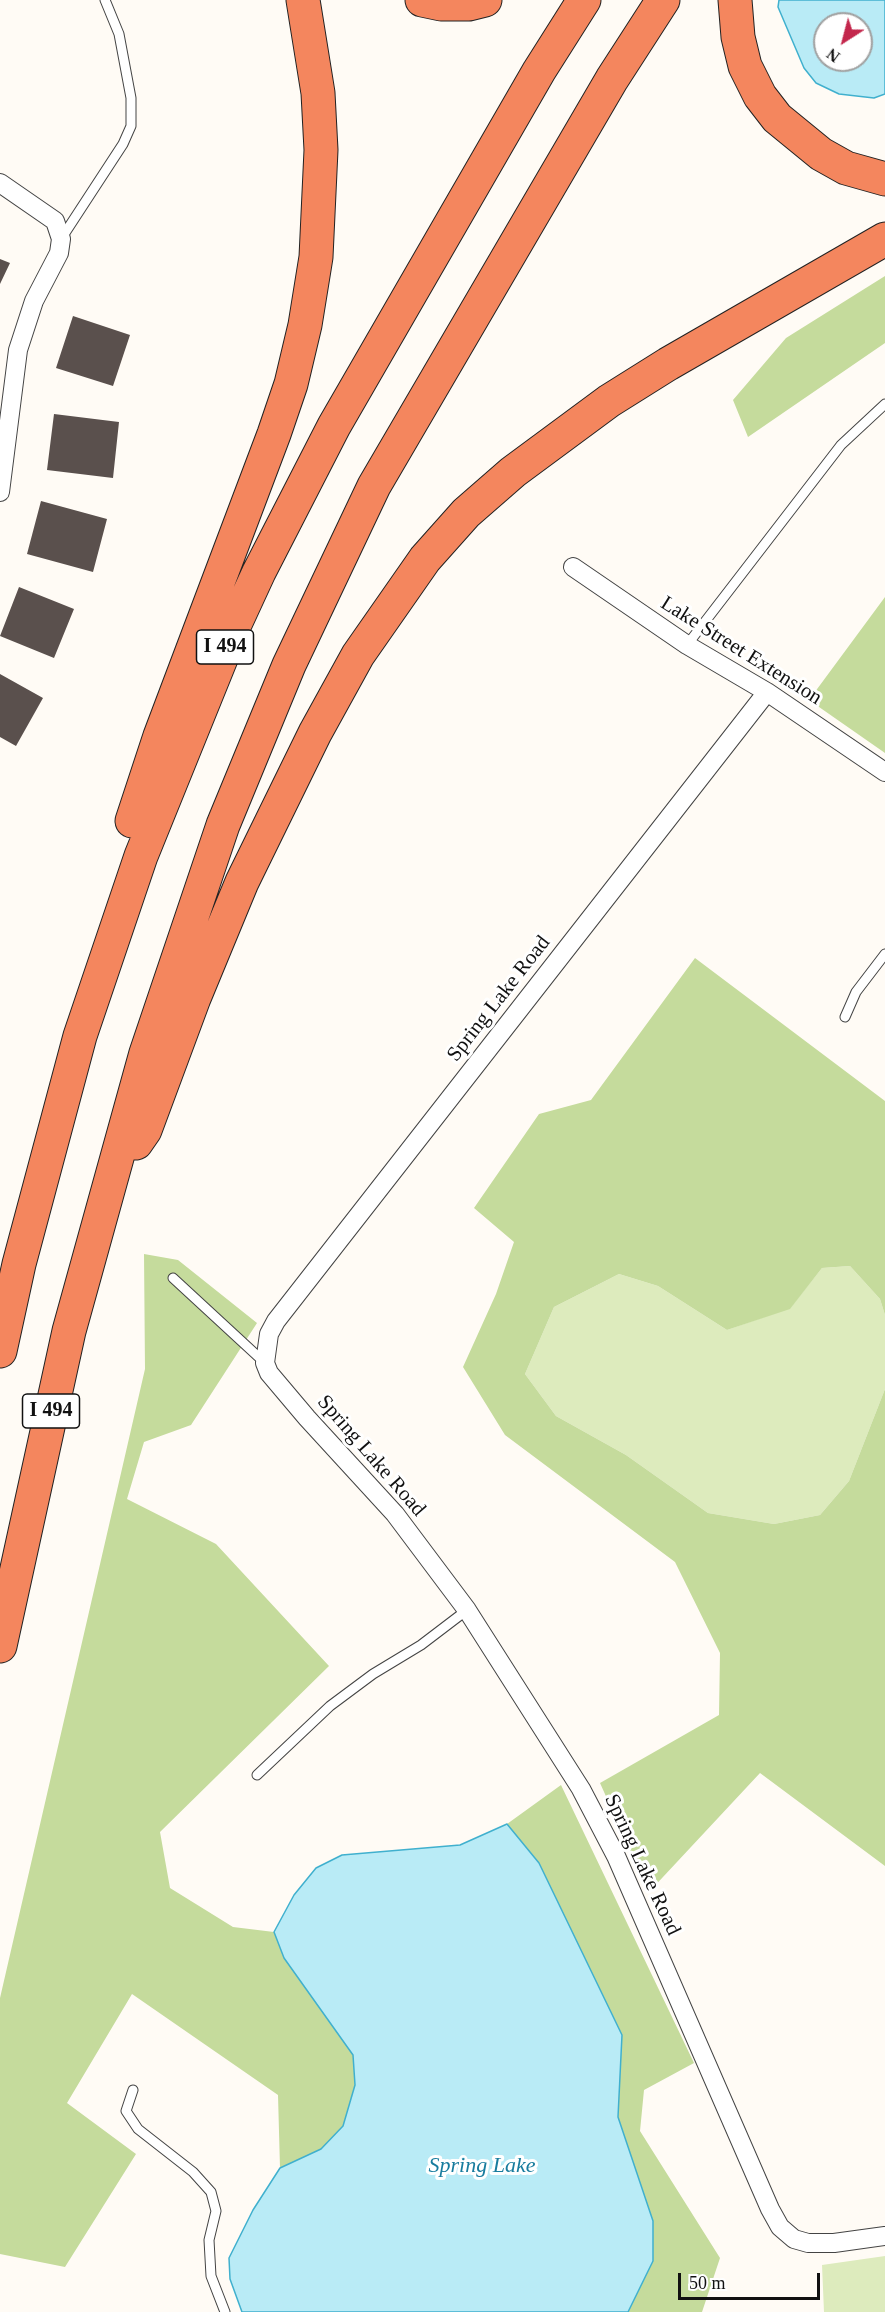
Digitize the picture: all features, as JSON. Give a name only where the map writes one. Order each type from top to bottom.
[{"type":"highway","points":[[84,1024],[110,897],[134,818],[164,725],[274,434],[291,384],[304,325],[316,257],[321,150],[318,93],[303,0]]},
{"type":"highway","points":[[422,0],[441,4],[469,4],[485,0]]},
{"type":"highway","name":"I 494","points":[[0,1351],[59,1107],[84,1024],[145,845],[259,572],[334,426],[539,71],[584,0]]},
{"type":"highway","name":"I 494","points":[[0,1646],[69,1331],[146,1053],[223,825],[289,665],[352,529],[415,413],[516,241],[663,0]]},
{"type":"highway","points":[[735,0],[738,37],[746,66],[760,96],[777,118],[820,154],[846,168],[885,179]]},
{"type":"highway","points":[[111,1179],[145,1130],[194,998],[238,892],[315,733],[358,656],[424,559],[465,513],[609,401],[668,364],[885,239]]},
{"type":"street","points":[[0,183],[55,221],[61,239],[59,253],[34,301],[18,350],[0,492]]},
{"type":"street","name":"Lake Street Extension","points":[[573,567],[687,645],[767,692],[885,772]]},
{"type":"street","name":"Spring Lake Road","points":[[767,692],[276,1321],[269,1334],[265,1363],[268,1373],[395,1514],[467,1610],[581,1789],[616,1856],[770,2209],[780,2227],[794,2238],[808,2243],[834,2243],[885,2236]]},
{"type":"lane","points":[[61,239],[123,144],[131,126],[131,98],[119,34],[105,0]]},
{"type":"lane","points":[[687,645],[841,445],[885,404]]},
{"type":"lane","points":[[845,1017],[856,992],[885,954]]},
{"type":"lane","points":[[173,1278],[265,1363]]},
{"type":"lane","points":[[257,1775],[330,1706],[373,1674],[421,1645],[467,1610]]},
{"type":"lane","points":[[133,2090],[126,2111],[138,2129],[193,2172],[211,2192],[216,2211],[209,2240],[211,2276],[225,2312]]},
{"type":"green space","points":[[885,276],[885,343],[748,437],[733,400],[786,338]]},
{"type":"green space","points":[[885,597],[885,753],[809,700]]},
{"type":"green space","points":[[695,958],[885,1101],[885,1315],[880,1299],[850,1266],[822,1268],[790,1309],[727,1330],[658,1286],[619,1274],[554,1307],[525,1374],[556,1416],[626,1455],[708,1513],[774,1524],[820,1515],[849,1481],[885,1389],[885,1866],[760,1773],[649,1892],[600,1783],[719,1715],[720,1653],[675,1562],[505,1435],[463,1367],[496,1294],[514,1242],[474,1208],[539,1114],[591,1100]]},
{"type":"green space","points":[[144,1254],[178,1260],[257,1323],[191,1425],[144,1442],[127,1499],[216,1544],[329,1666],[160,1832],[170,1888],[233,1927],[274,1932],[284,1958],[353,2055],[355,2085],[343,2126],[321,2149],[280,2168],[278,2095],[132,1994],[67,2103],[136,2154],[65,2267],[0,2254],[0,1998],[145,1369]]},
{"type":"green space","points":[[850,1266],[880,1299],[885,1315],[885,1389],[849,1481],[820,1515],[774,1524],[708,1513],[626,1455],[556,1416],[525,1374],[554,1307],[619,1274],[658,1286],[727,1330],[790,1308],[822,1268]]},
{"type":"green space","points":[[561,1785],[694,2063],[644,2090],[640,2131],[720,2258],[702,2312],[628,2312],[653,2261],[653,2222],[618,2117],[622,2035],[539,1863],[507,1824]]},
{"type":"green space","points":[[885,2256],[885,2312],[824,2312],[822,2265]]},
{"type":"water","points":[[779,0],[885,0],[885,94],[874,98],[839,94],[816,83],[804,68],[778,7]]},
{"type":"water","name":"Spring Lake","points":[[507,1824],[539,1863],[622,2035],[618,2117],[653,2221],[653,2261],[628,2312],[242,2312],[230,2279],[229,2258],[253,2210],[280,2168],[321,2149],[343,2126],[355,2085],[353,2055],[284,1958],[274,1932],[294,1895],[316,1868],[342,1855],[460,1845]]},
{"type":"building","points":[[0,259],[10,263],[0,284]]},
{"type":"building","points":[[73,316],[130,335],[113,386],[56,368]]},
{"type":"building","points":[[54,414],[119,422],[113,478],[47,470]]},
{"type":"building","points":[[41,501],[107,519],[93,572],[27,554]]},
{"type":"building","points":[[19,587],[74,609],[54,658],[0,636]]},
{"type":"building","points":[[0,674],[43,698],[16,746],[0,737]]}]
